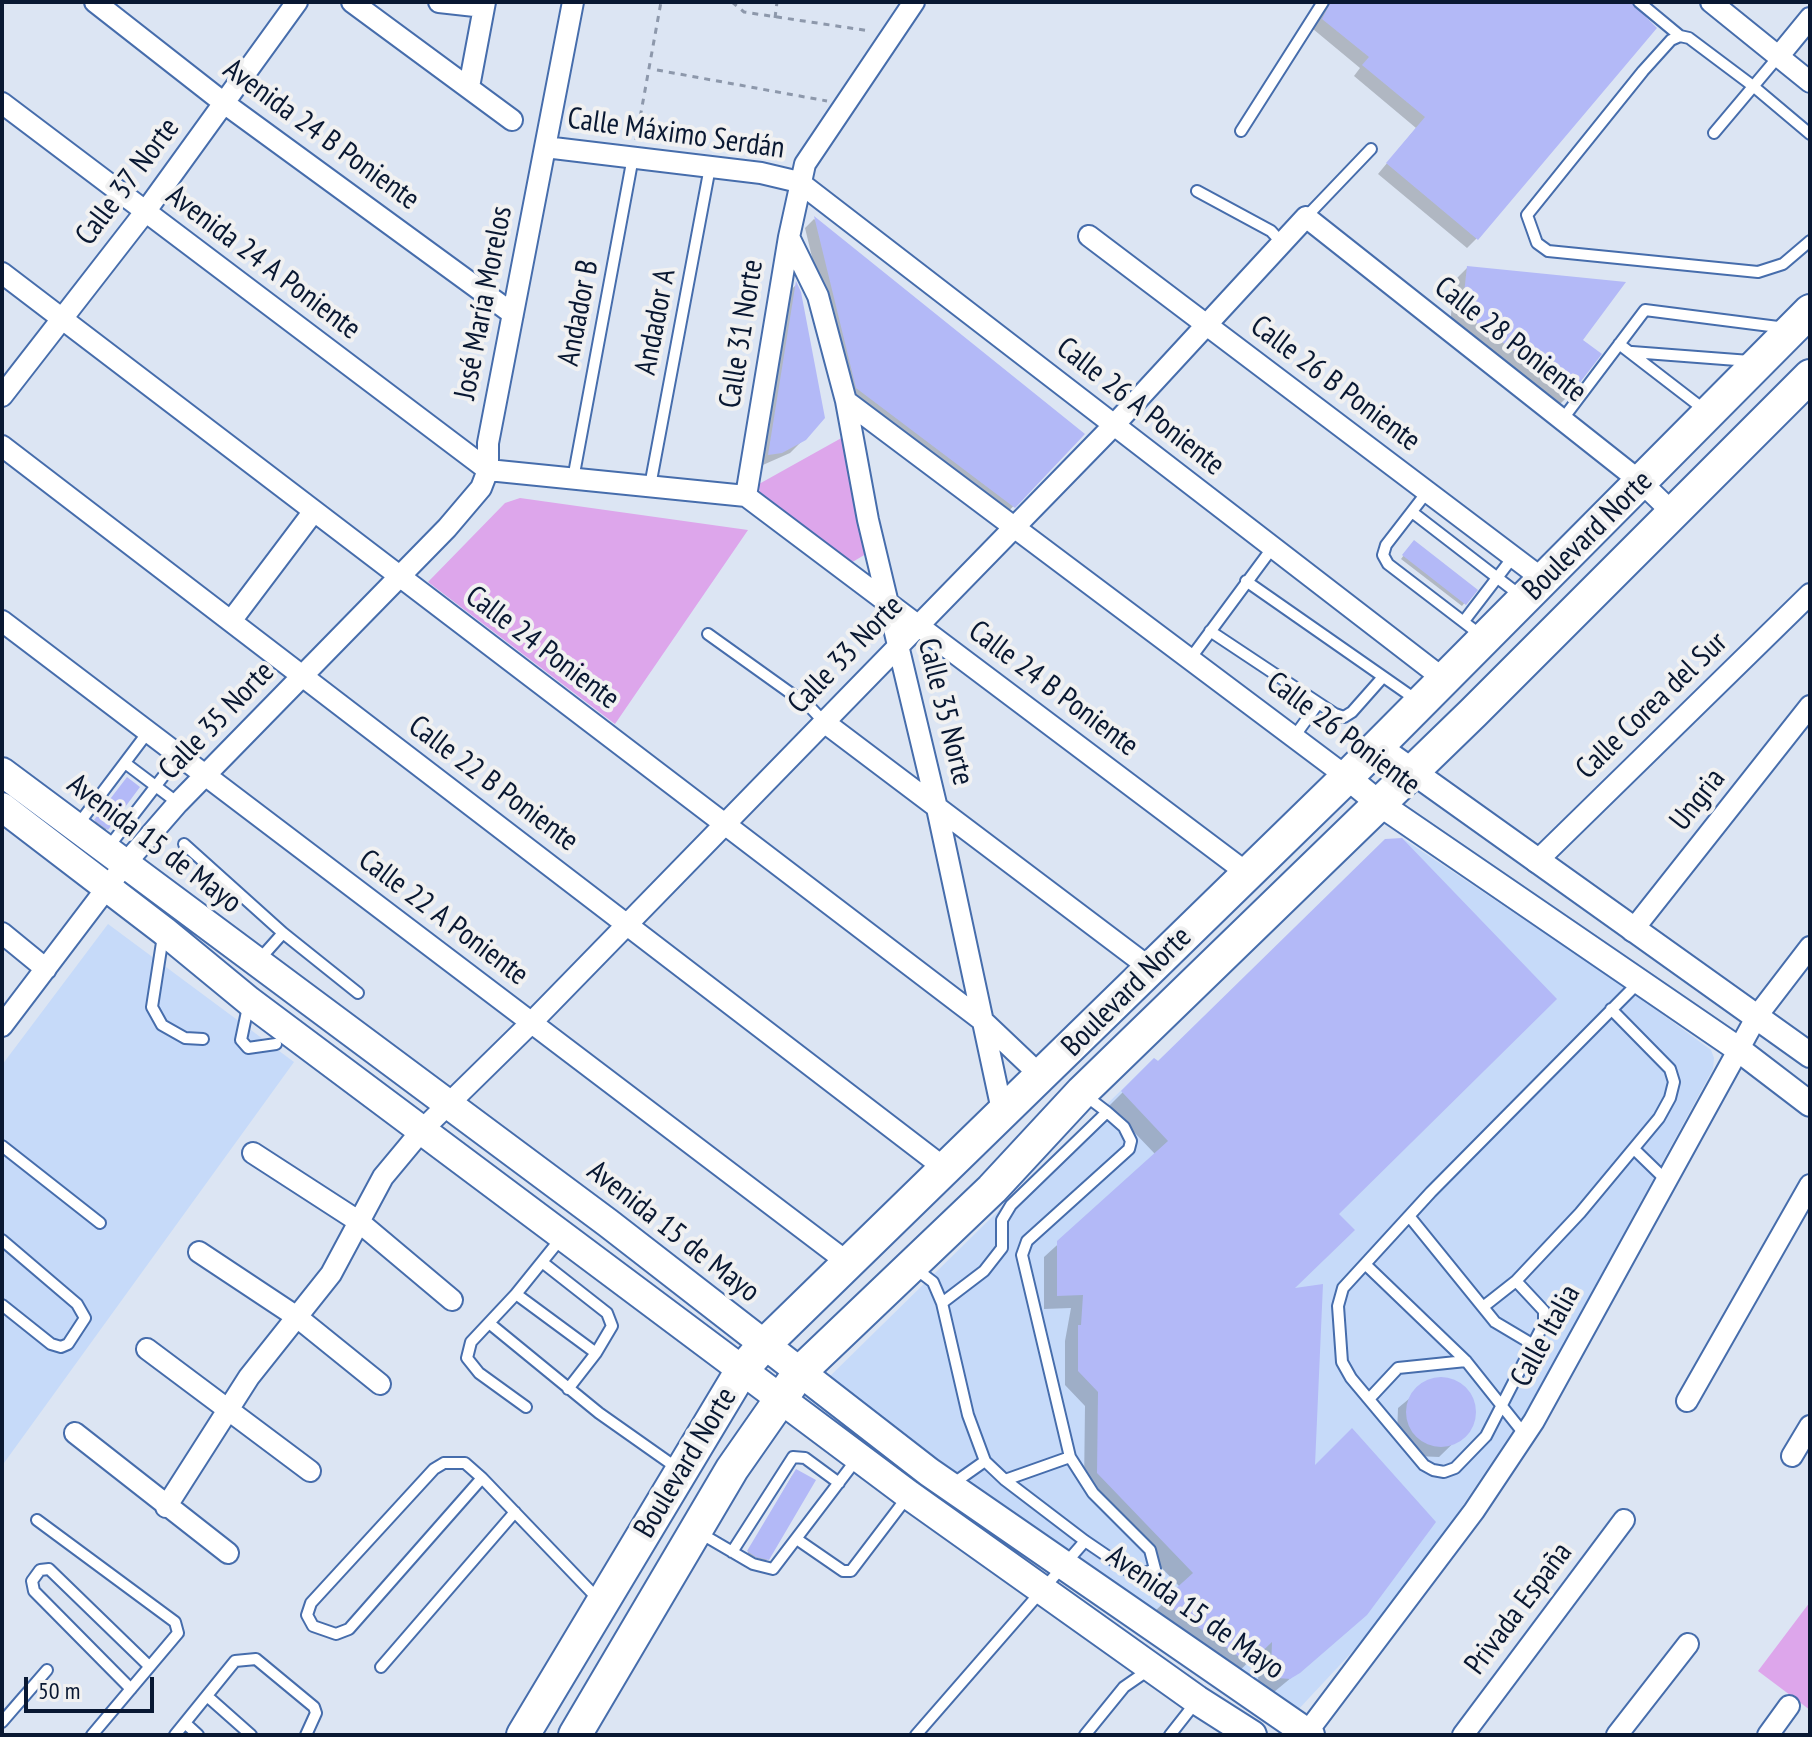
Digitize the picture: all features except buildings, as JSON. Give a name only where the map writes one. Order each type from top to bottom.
[{"type":"main road","name":"Boulevard Norte","points":[[523,1735],[742,1370],[763,1346],[847,1262],[947,1170],[1445,680],[1475,630],[1535,590],[1801,320]]},
{"type":"main road","name":"Boulevard Norte","points":[[575,1735],[695,1530],[789,1385],[992,1189],[1094,1102],[1412,771],[1810,376]]},
{"type":"main road","name":"Avenida 15 de Mayo","points":[[2,772],[79,822],[117,860],[608,1223],[763,1346],[789,1385],[858,1456],[1043,1592],[1252,1735]]},
{"type":"main road","name":"Avenida 15 de Mayo","points":[[2,807],[117,860],[164,931],[249,1001],[742,1370],[789,1385],[950,1486],[1307,1734]]},
{"type":"street","name":"Avenida 24 B Poniente","points":[[95,2],[224,103],[513,314]]},
{"type":"street","name":"Calle 37 Norte","points":[[2,396],[145,212],[297,2]]},
{"type":"street","points":[[352,2],[512,120]]},
{"type":"street","points":[[439,2],[485,5],[469,87]]},
{"type":"street","name":"José María Morelos","points":[[488,470],[488,443],[573,2]]},
{"type":"street","points":[[799,182],[810,155],[914,2]]},
{"type":"street","points":[[1711,2],[1810,82]]},
{"type":"street","points":[[1778,57],[1810,18]]},
{"type":"street","name":"Avenida 24 A Poniente","points":[[2,103],[488,470]]},
{"type":"street","name":"Calle Máximo Serdán","points":[[545,147],[710,167],[799,182]]},
{"type":"street","name":"Calle 31 Norte","points":[[746,496],[799,182]]},
{"type":"street","name":"Calle 26 A Poniente","points":[[799,182],[1445,680]]},
{"type":"street","name":"Calle 33 Norte","points":[[166,1507],[228,1409],[331,1274],[383,1177],[423,1129],[531,1023],[1114,425],[1306,217]]},
{"type":"street","name":"Calle 28 Poniente","points":[[1306,217],[1641,482],[1673,513]]},
{"type":"street","name":"Calle 26 B Poniente","points":[[1089,236],[1513,557],[1535,590]]},
{"type":"street","name":"Calle 35 Norte","points":[[789,237],[818,296],[846,401],[897,646],[937,808],[1003,1115]]},
{"type":"street","name":"Calle 24 Poniente","points":[[2,273],[983,1021],[1041,1076]]},
{"type":"street","name":"Calle 26 Poniente","points":[[846,401],[1380,804],[1650,987],[1810,1104]]},
{"type":"street","name":"Calle 22 B Poniente","points":[[2,446],[947,1170]]},
{"type":"street","points":[[488,470],[746,496]]},
{"type":"street","name":"Calle 35 Norte","points":[[2,1026],[46,969],[117,860],[178,803],[400,577],[474,498],[488,470]]},
{"type":"street","name":"Calle 24 B Poniente","points":[[746,496],[1247,873]]},
{"type":"street","points":[[231,621],[314,511]]},
{"type":"street","name":"Calle Corea del Sur","points":[[1536,862],[1810,594]]},
{"type":"street","name":"Calle 22 A Poniente","points":[[2,621],[847,1262]]},
{"type":"street","name":"Ungria","points":[[1632,931],[1810,706]]},
{"type":"street","points":[[824,722],[1150,968]]},
{"type":"street","name":"Calle 26 Poniente","points":[[1377,746],[1632,931],[1681,961],[1810,1055]]},
{"type":"street","points":[[2,933],[46,969]]},
{"type":"street","name":"Calle Italia","points":[[1307,1734],[1474,1511],[1525,1435],[1757,1016],[1810,947]]},
{"type":"street","points":[[1650,987],[1681,961]]},
{"type":"street","points":[[253,1153],[358,1221],[452,1300]]},
{"type":"street","points":[[1687,1401],[1810,1185]]},
{"type":"street","points":[[199,1252],[297,1317],[380,1384]]},
{"type":"street","points":[[147,1349],[310,1471]]},
{"type":"street","points":[[1792,1456],[1810,1426]]},
{"type":"street","points":[[75,1433],[228,1553]]},
{"type":"street","name":"Privada España","points":[[1463,1735],[1624,1520]]},
{"type":"street","points":[[1617,1735],[1688,1644]]},
{"type":"street","points":[[1768,1735],[1789,1706]]},
{"type":"lane","points":[[1241,131],[1323,2]]},
{"type":"lane","points":[[1639,2],[1680,36],[1689,38],[1753,86],[1810,134]]},
{"type":"lane","points":[[1680,36],[1671,40],[1643,71],[1530,209],[1528,223],[1537,243],[1548,251],[1758,272],[1783,264],[1810,241]]},
{"type":"lane","points":[[1714,133],[1778,57]]},
{"type":"lane","points":[[1306,217],[1371,149]]},
{"type":"lane","name":"Andador B","points":[[573,479],[633,157]]},
{"type":"lane","name":"Andador A","points":[[650,486],[710,167]]},
{"type":"lane","points":[[1197,191],[1271,231],[1282,243]]},
{"type":"lane","points":[[1562,420],[1639,315],[1653,309],[1801,320]]},
{"type":"lane","points":[[1619,344],[1709,414]]},
{"type":"lane","points":[[1632,352],[1759,362]]},
{"type":"lane","points":[[1427,492],[1386,545],[1383,555],[1388,564],[1475,630],[1498,578],[1513,557]]},
{"type":"lane","points":[[1412,512],[1498,578],[1535,590]]},
{"type":"lane","points":[[1190,659],[1273,547]]},
{"type":"lane","points":[[1246,581],[1421,703]]},
{"type":"lane","points":[[1210,631],[1317,705],[1344,717],[1383,677]]},
{"type":"lane","points":[[708,634],[810,707],[824,722]]},
{"type":"lane","points":[[1294,737],[1317,705]]},
{"type":"lane","points":[[79,822],[148,732]]},
{"type":"lane","points":[[117,860],[156,787],[179,756]]},
{"type":"lane","points":[[125,763],[178,803]]},
{"type":"lane","points":[[184,844],[283,933],[358,993]]},
{"type":"lane","points":[[164,931],[152,1007],[162,1025],[185,1038],[203,1039]]},
{"type":"lane","points":[[256,963],[283,933]]},
{"type":"lane","points":[[1516,1281],[1545,1315],[1486,1436],[1455,1468],[1444,1472],[1424,1465],[1351,1378],[1342,1362],[1338,1306],[1343,1288],[1611,1009],[1650,987]]},
{"type":"lane","points":[[249,1001],[241,1040],[248,1048],[276,1044]]},
{"type":"lane","points":[[1483,1307],[1516,1281],[1634,1149],[1659,1118],[1670,1098],[1674,1082],[1670,1069],[1611,1009]]},
{"type":"lane","points":[[911,1265],[933,1282],[942,1303],[968,1415],[985,1461],[1085,1541],[1132,1573],[1151,1573],[1155,1569],[1150,1550],[1093,1493],[1070,1457],[1022,1255],[1027,1241],[1129,1149],[1129,1134],[1094,1102],[1011,1205],[1002,1220],[1002,1248],[984,1271],[942,1303]]},
{"type":"lane","points":[[2,1146],[100,1223]]},
{"type":"lane","points":[[1634,1149],[1666,1180]]},
{"type":"lane","points":[[1409,1216],[1495,1322],[1532,1344]]},
{"type":"lane","points":[[526,1407],[479,1373],[467,1358],[471,1342],[516,1294],[562,1237]]},
{"type":"lane","points":[[2,1240],[77,1304],[85,1318],[83,1325],[61,1347],[51,1344],[2,1305]]},
{"type":"lane","points":[[1002,1248],[1022,1255]]},
{"type":"lane","points":[[542,1262],[607,1313],[612,1326],[568,1389]]},
{"type":"lane","points":[[1365,1264],[1466,1361],[1525,1435]]},
{"type":"lane","points":[[516,1294],[596,1353]]},
{"type":"lane","points":[[489,1323],[568,1389],[681,1471]]},
{"type":"lane","points":[[1369,1399],[1398,1368],[1466,1361]]},
{"type":"lane","points":[[695,1530],[753,1564],[773,1569],[798,1540],[858,1456]]},
{"type":"lane","points":[[732,1552],[793,1457],[805,1458],[839,1483]]},
{"type":"lane","points":[[1005,1480],[1070,1457]]},
{"type":"lane","points":[[950,1486],[985,1461]]},
{"type":"lane","points":[[482,1478],[349,1629],[336,1634],[309,1622],[311,1603],[434,1469],[444,1463],[465,1463],[482,1478],[602,1604]]},
{"type":"lane","points":[[798,1540],[843,1571],[851,1571],[909,1495]]},
{"type":"lane","points":[[381,1667],[515,1512]]},
{"type":"lane","points":[[37,1520],[175,1622],[178,1633],[92,1735]]},
{"type":"lane","points":[[916,1735],[1085,1541]]},
{"type":"lane","points":[[131,1689],[34,1591],[32,1581],[40,1570],[49,1569],[149,1666]]},
{"type":"lane","points":[[175,1735],[235,1661],[256,1659],[314,1707],[316,1713],[306,1735]]},
{"type":"lane","points":[[1085,1735],[1124,1687],[1154,1667]]},
{"type":"lane","points":[[2,1722],[47,1670]]},
{"type":"lane","points":[[207,1696],[251,1735]]},
{"type":"lane","points":[[1170,1735],[1197,1700]]},
{"type":"lane","points":[[185,1723],[198,1735]]},
{"type":"path","points":[[633,157],[661,2]]},
{"type":"path","points":[[732,2],[744,12],[893,34]]},
{"type":"path","points":[[775,18],[777,2]]},
{"type":"path","points":[[657,70],[845,104]]},
{"type":"shaded area","points":[[845,436],[866,554],[849,564],[760,499],[759,484]]},
{"type":"shaded area","points":[[520,498],[748,530],[615,724],[428,582],[505,503]]},
{"type":"shaded area","points":[[1402,838],[1622,985],[1711,1050],[1713,1069],[1529,1407],[1395,1606],[1296,1712],[826,1380],[1154,1058],[1158,1061]]},
{"type":"shaded area","points":[[108,924],[294,1062],[4,1463],[2,1065]]},
{"type":"shaded area","points":[[1810,1602],[1810,1710],[1758,1671]]}]
